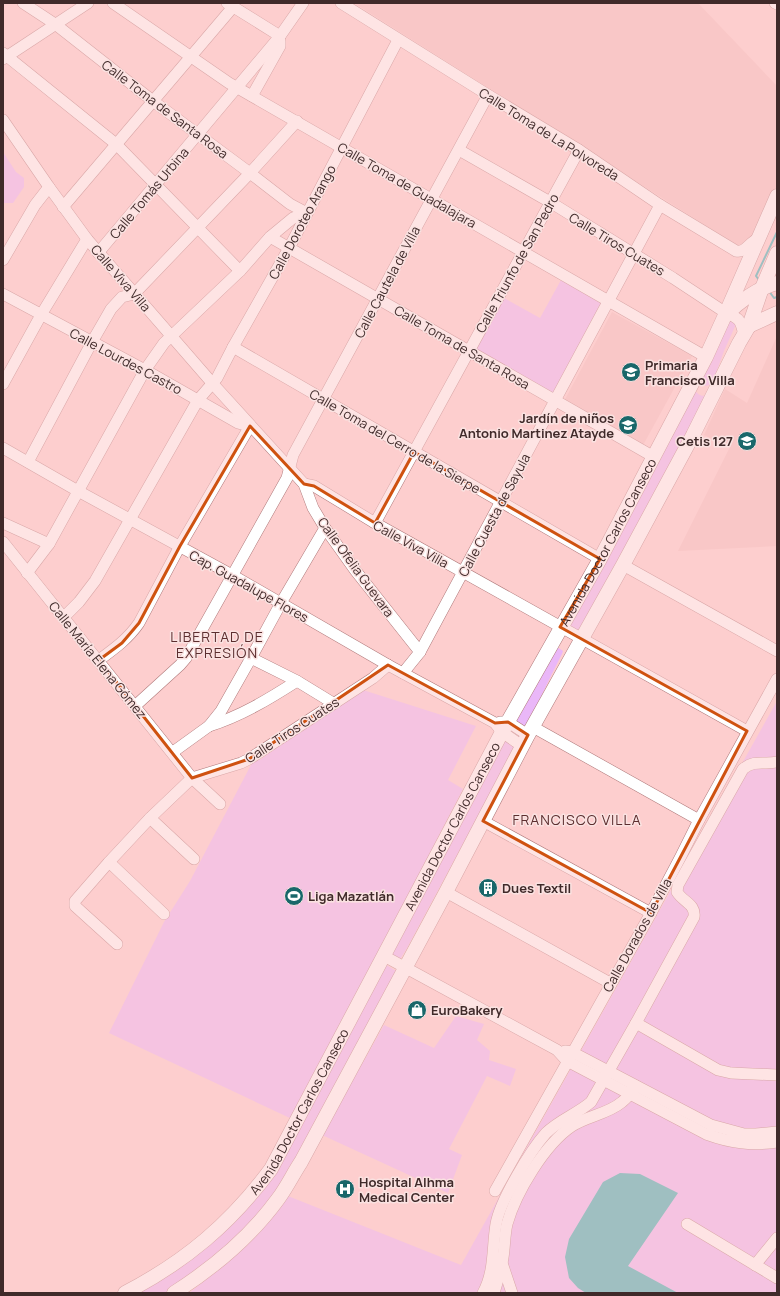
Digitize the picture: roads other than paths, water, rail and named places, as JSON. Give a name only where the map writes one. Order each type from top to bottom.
[{"type":"main road","name":"Avenida Doctor Carlos Canseco","points":[[125,1293],[172,1266],[213,1234],[238,1209],[271,1169],[384,956],[502,726],[600,559],[654,458],[706,357],[777,196]]},
{"type":"main road","name":"Avenida Doctor Carlos Canseco","points":[[174,1293],[200,1275],[237,1245],[278,1198],[295,1172],[446,892],[528,736],[693,435],[747,331],[768,284],[774,258]]},
{"type":"main road","points":[[726,314],[744,298],[768,284]]},
{"type":"main road","points":[[747,331],[777,313]]},
{"type":"main road","points":[[694,379],[700,387],[705,389],[718,386]]},
{"type":"main road","points":[[296,1122],[308,1120],[312,1122],[316,1133]]},
{"type":"main road","points":[[281,1151],[281,1161],[283,1165],[287,1169],[295,1172]]},
{"type":"street","name":"Calle Toma de Santa Rosa","points":[[23,3],[55,24],[153,101],[290,204],[307,213]]},
{"type":"street","points":[[88,3],[4,56],[116,144],[240,271]]},
{"type":"street","name":"Calle Toma de Guadalajara","points":[[113,3],[238,88],[706,357]]},
{"type":"street","name":"Calle Tomás Urbina","points":[[98,253],[238,88],[280,36],[303,3]]},
{"type":"street","name":"Calle Toma de La Polvoreda","points":[[341,3],[488,96],[579,150],[660,205],[736,251],[740,252],[744,250],[754,240],[756,244]]},
{"type":"street","points":[[63,207],[191,56],[230,5],[280,36],[280,46],[252,96]]},
{"type":"street","name":"Calle Doroteo Arango","points":[[64,617],[79,602],[95,581],[112,554],[130,518],[198,400],[217,378],[289,248],[398,40]]},
{"type":"street","name":"Calle Cautela de Villa","points":[[135,706],[186,658],[287,478],[293,455],[488,96]]},
{"type":"street","name":"Calle Viva Villa","points":[[3,120],[63,207],[98,253],[250,426]]},
{"type":"street","points":[[28,462],[111,309],[122,297],[134,294],[250,173],[297,121]]},
{"type":"street","name":"Calle Tiros Cuates","points":[[459,150],[550,202],[726,314],[740,320],[747,331]]},
{"type":"street","name":"Calle Triunfo de San Pedro","points":[[375,523],[579,150]]},
{"type":"street","points":[[3,260],[35,205],[49,187]]},
{"type":"street","name":"Calle Cuesta de Sayula","points":[[403,673],[420,652],[660,205]]},
{"type":"street","points":[[27,572],[49,544],[145,370],[164,342],[172,337],[240,271],[270,237],[293,218],[307,213]]},
{"type":"street","name":"Calle Toma de Santa Rosa","points":[[270,237],[654,458]]},
{"type":"street","points":[[3,384],[41,315],[87,239]]},
{"type":"street","name":"Calle Lourdes Castro","points":[[3,294],[145,370],[238,423],[250,426]]},
{"type":"street","name":"Calle Toma del Cerro de la Sierpe","points":[[233,347],[600,559]]},
{"type":"street","points":[[99,660],[122,643],[140,623],[180,546],[250,426]]},
{"type":"street","name":"Calle Ofelia Guevara","points":[[250,426],[304,484],[313,508],[326,528],[355,570],[420,652]]},
{"type":"street","name":"Cap. Guadalupe Flores","points":[[3,448],[78,491],[232,575],[388,665],[502,726],[528,736]]},
{"type":"street","name":"Calle Viva Villa","points":[[304,484],[314,486],[375,523],[581,638]]},
{"type":"street","points":[[3,523],[49,544]]},
{"type":"street","points":[[173,752],[209,726],[220,711],[252,658],[281,603],[326,528]]},
{"type":"street","name":"Calle María Elena Gómez","points":[[3,542],[173,752],[192,778],[220,804]]},
{"type":"street","points":[[623,565],[777,651]]},
{"type":"street","points":[[581,638],[748,731]]},
{"type":"street","points":[[252,658],[297,681],[333,703]]},
{"type":"street","name":"Calle Tiros Cuates","points":[[117,944],[74,903],[109,862],[150,818],[192,778],[240,763],[248,759],[373,678],[388,665]]},
{"type":"street","name":"Calle Dorados de Villa","points":[[495,1191],[681,856],[699,820],[777,679]]},
{"type":"street","points":[[209,726],[225,721],[267,700],[297,681]]},
{"type":"street","points":[[528,736],[699,820]]},
{"type":"street","points":[[487,1292],[492,1266],[496,1224],[503,1201],[529,1156],[546,1133],[564,1119],[591,1102],[636,1022],[694,917],[695,912],[692,906],[679,897],[677,892],[678,885],[743,769],[756,763],[777,762]]},
{"type":"street","points":[[150,818],[194,859]]},
{"type":"street","points":[[483,821],[650,912]]},
{"type":"street","points":[[109,862],[164,914]]},
{"type":"street","points":[[446,892],[610,983]]},
{"type":"street","points":[[384,956],[569,1057],[606,1075],[706,1134],[719,1139],[743,1144],[777,1142]]},
{"type":"street","points":[[636,1022],[718,1070],[731,1073],[777,1075]]},
{"type":"street","points":[[487,1292],[502,1262],[508,1224],[515,1202],[539,1160],[547,1149],[572,1126],[621,1103],[633,1090]]},
{"type":"street","points":[[633,1090],[723,1130],[744,1134],[777,1132]]},
{"type":"street","points":[[585,1107],[593,1116]]},
{"type":"street","points":[[687,1224],[777,1278]]},
{"type":"street","points":[[755,1265],[777,1238]]},
{"type":"street","points":[[502,1262],[512,1293]]},
{"type":"water","points":[[620,1173],[640,1174],[678,1193],[628,1266],[678,1293],[586,1293],[578,1288],[569,1278],[565,1257],[569,1239],[603,1182]]},
{"type":"waterway","points":[[759,280],[756,276],[777,232]]},
{"type":"waterway","points":[[769,291],[774,298],[777,297]]},
{"type":"place","name":"Primaria Francisco Villa","points":[[631,372]]},
{"type":"place","name":"Jardín de niños Antonio Martinez Atayde","points":[[628,425]]},
{"type":"place","name":"Cetis 127","points":[[747,441]]},
{"type":"place","name":"Dues Textil","points":[[488,888]]},
{"type":"place","name":"Liga Mazatlán","points":[[294,896]]},
{"type":"place","name":"EuroBakery","points":[[417,1010]]},
{"type":"place","name":"Hospital Alhma Medical Center","points":[[345,1189]]},
{"type":"district","name":"LIBERTAD DE EXPRESIÓN","points":[[217,646]]},
{"type":"district","name":"FRANCISCO VILLA","points":[[577,820]]}]
